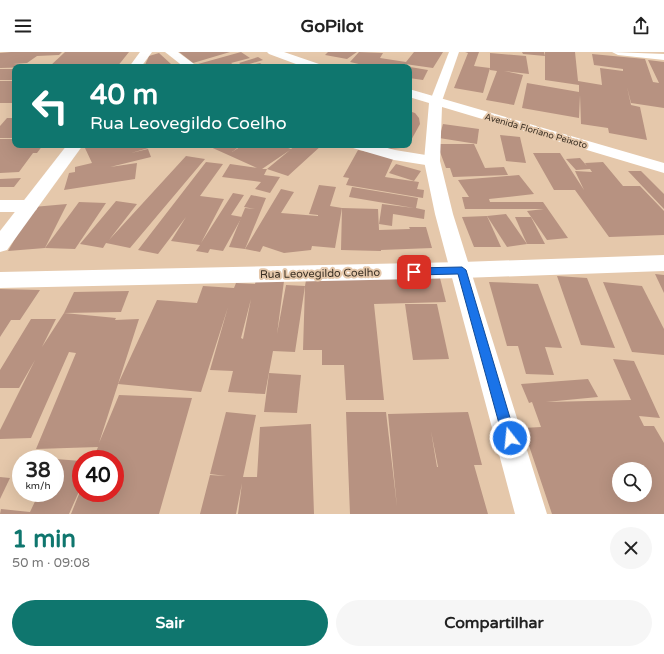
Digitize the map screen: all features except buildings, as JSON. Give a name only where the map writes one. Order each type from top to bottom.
[{"type":"street","points":[[137,64],[146,52]]},
{"type":"street","points":[[171,52],[188,64]]},
{"type":"street","points":[[273,52],[307,64]]},
{"type":"street","points":[[454,52],[436,101],[432,161],[444,214],[462,270],[531,514]]},
{"type":"street","points":[[618,52],[664,57]]},
{"type":"street","name":"Avenida Floriano Peixoto","points":[[412,95],[664,168]]},
{"type":"street","points":[[0,245],[73,148]]},
{"type":"street","points":[[370,148],[432,161]]},
{"type":"street","points":[[0,206],[29,206]]},
{"type":"street","name":"Rua Leovegildo Coelho","points":[[0,280],[462,270],[664,263]]},
{"type":"route","points":[[414,272],[462,270],[510,438]]}]
